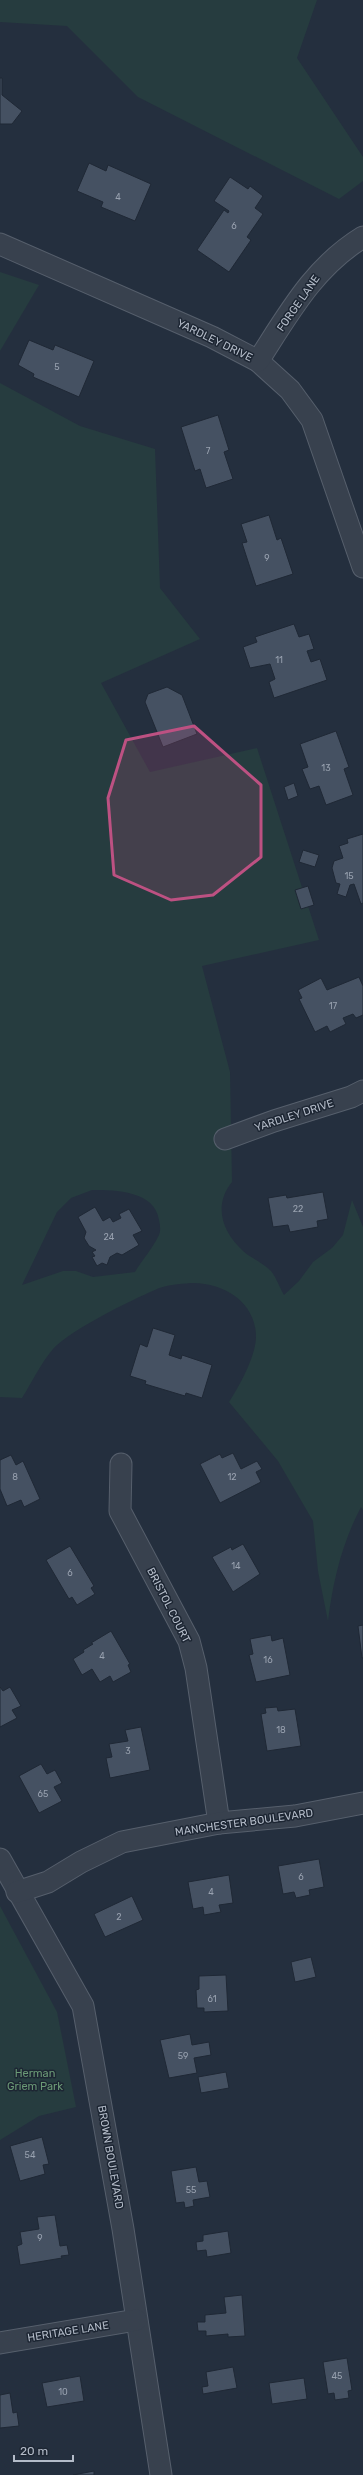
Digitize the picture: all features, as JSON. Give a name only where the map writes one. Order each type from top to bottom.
[{"type":"street","name":"FORGE LANE","points":[[258,361],[312,279],[342,249],[363,237]]},
{"type":"street","name":"YARDLEY DRIVE","points":[[0,244],[212,337],[258,361],[290,390],[312,420],[363,567]]},
{"type":"street","name":"YARDLEY DRIVE","points":[[225,1139],[274,1121],[351,1097],[363,1091]]},
{"type":"street","name":"BRISTOL COURT","points":[[121,1464],[120,1511],[189,1641],[196,1668],[219,1823]]},
{"type":"street","name":"MANCHESTER BOULEVARD","points":[[17,1892],[48,1882],[81,1862],[122,1842],[219,1823],[294,1816],[363,1803]]},
{"type":"street","name":"BROWN BOULEVARD","points":[[0,1859],[17,1892],[83,2006],[122,2222],[161,2475]]},
{"type":"street","name":"HERITAGE LANE","points":[[0,2342],[136,2320]]},
{"type":"highlighted area","points":[[194,726],[261,785],[261,857],[213,895],[171,900],[114,875],[108,798],[126,740]]},
{"type":"green space","points":[[0,0],[317,0],[297,58],[363,157],[363,181],[339,199],[138,97],[67,26],[0,22]]},
{"type":"green space","points":[[0,272],[39,285],[0,351]]},
{"type":"green space","points":[[0,383],[80,426],[155,449],[160,588],[200,639],[101,683],[150,772],[257,748],[319,940],[202,966],[230,1072],[232,1182],[226,1191],[223,1200],[222,1218],[225,1227],[236,1244],[243,1251],[271,1271],[284,1295],[299,1281],[313,1262],[332,1248],[343,1235],[352,1200],[363,1227],[363,1510],[361,1507],[354,1521],[339,1562],[328,1621],[318,1571],[313,1521],[278,1461],[229,1402],[238,1388],[251,1361],[256,1343],[254,1323],[250,1312],[235,1296],[225,1290],[203,1284],[177,1284],[159,1288],[101,1316],[61,1342],[44,1360],[22,1398],[0,1397]],"holes":[[[92,1190],[133,1194],[150,1203],[156,1210],[160,1226],[159,1235],[154,1245],[135,1272],[93,1277],[76,1271],[63,1271],[22,1285],[57,1212],[71,1198]]]},
{"type":"green space","name":"Herman Griem Park","points":[[0,1906],[57,2012],[76,2107],[39,2116],[0,2140]]},
{"type":"building","points":[[0,78],[2,78],[2,95],[22,111],[12,124],[0,124]]},
{"type":"building","points":[[89,163],[106,171],[108,165],[151,184],[135,221],[101,207],[103,202],[77,191]]},
{"type":"building","points":[[230,177],[248,189],[250,186],[263,196],[255,208],[263,214],[247,237],[251,240],[229,272],[197,250],[224,210],[228,213],[229,211],[214,201]]},
{"type":"building","points":[[29,340],[53,350],[55,345],[94,361],[79,397],[33,377],[34,374],[18,365]]},
{"type":"building","points":[[218,415],[229,450],[224,452],[233,479],[206,488],[200,469],[195,471],[181,427]]},
{"type":"building","points":[[269,515],[277,540],[281,538],[293,574],[256,586],[242,543],[247,542],[241,524]]},
{"type":"building","points":[[294,624],[299,637],[309,634],[314,649],[307,651],[311,662],[320,659],[327,680],[274,698],[269,682],[275,679],[270,664],[250,668],[243,647],[257,642],[255,637]]},
{"type":"building","points":[[167,687],[182,695],[197,734],[163,747],[145,702],[148,694]]},
{"type":"building","points":[[336,731],[349,767],[344,769],[353,795],[326,805],[319,786],[310,789],[302,769],[308,767],[300,744]]},
{"type":"building","points":[[294,783],[298,796],[288,800],[284,787]]},
{"type":"building","points":[[363,834],[363,903],[361,904],[354,884],[350,885],[346,897],[337,894],[340,884],[336,883],[332,868],[334,861],[343,858],[339,846],[348,843],[347,839]]},
{"type":"building","points":[[303,850],[319,855],[315,867],[299,862]]},
{"type":"building","points":[[308,886],[314,905],[301,909],[295,890]]},
{"type":"building","points":[[359,977],[363,986],[363,1015],[356,1018],[353,1014],[343,1018],[346,1024],[330,1032],[327,1026],[315,1032],[299,999],[302,998],[298,990],[321,978],[327,990]]},
{"type":"building","points":[[323,1192],[328,1219],[317,1221],[318,1227],[290,1232],[288,1225],[273,1227],[268,1198],[286,1195],[287,1198]]},
{"type":"building","points":[[95,1207],[103,1221],[110,1217],[113,1222],[121,1218],[119,1214],[129,1209],[142,1231],[133,1235],[139,1245],[122,1255],[117,1253],[110,1257],[107,1265],[102,1263],[97,1266],[92,1257],[95,1256],[92,1252],[96,1250],[89,1246],[84,1238],[86,1232],[78,1217]]},
{"type":"building","points":[[153,1328],[175,1335],[169,1355],[181,1359],[182,1355],[212,1365],[202,1398],[186,1393],[185,1396],[145,1384],[146,1381],[130,1376],[140,1344],[147,1347]]},
{"type":"building","points":[[233,1453],[241,1469],[257,1461],[262,1469],[256,1472],[261,1482],[220,1503],[200,1464],[220,1454],[222,1458]]},
{"type":"building","points":[[11,1455],[16,1465],[23,1461],[40,1499],[24,1507],[21,1500],[7,1506],[0,1489],[0,1460]]},
{"type":"building","points":[[243,1544],[260,1574],[233,1592],[212,1557],[231,1547],[232,1550]]},
{"type":"building","points":[[70,1546],[94,1586],[91,1588],[95,1594],[77,1605],[72,1597],[69,1599],[46,1560]]},
{"type":"building","points":[[363,1625],[363,1658],[362,1658],[358,1626]]},
{"type":"building","points":[[111,1631],[130,1664],[128,1665],[131,1672],[113,1682],[110,1676],[100,1682],[92,1669],[82,1675],[73,1659],[93,1644],[91,1643]]},
{"type":"building","points":[[271,1635],[272,1641],[283,1638],[290,1675],[256,1682],[249,1655],[253,1654],[250,1639]]},
{"type":"building","points":[[0,1687],[3,1691],[10,1687],[21,1706],[12,1710],[17,1718],[0,1727]]},
{"type":"building","points":[[277,1707],[278,1711],[295,1709],[301,1746],[267,1751],[261,1714],[266,1713],[265,1708]]},
{"type":"building","points":[[141,1727],[150,1770],[110,1778],[106,1758],[112,1757],[109,1744],[128,1741],[125,1730]]},
{"type":"building","points":[[41,1764],[47,1774],[55,1770],[62,1783],[54,1787],[62,1801],[39,1813],[19,1776]]},
{"type":"building","points":[[319,1859],[324,1887],[309,1890],[310,1895],[296,1898],[294,1892],[283,1894],[278,1866]]},
{"type":"building","points":[[229,1875],[233,1903],[219,1905],[221,1912],[204,1915],[203,1907],[193,1909],[188,1882]]},
{"type":"building","points":[[132,1896],[143,1920],[105,1937],[94,1914]]},
{"type":"building","points":[[311,1957],[316,1977],[295,1982],[291,1962]]},
{"type":"building","points":[[226,1975],[228,2011],[204,2012],[204,2008],[197,2008],[196,1990],[199,1989],[199,1976]]},
{"type":"building","points":[[190,2034],[192,2045],[209,2042],[211,2055],[194,2058],[197,2073],[169,2078],[160,2040]]},
{"type":"building","points":[[226,2072],[229,2088],[201,2093],[198,2077]]},
{"type":"building","points":[[42,2137],[49,2164],[43,2165],[45,2174],[20,2181],[10,2146]]},
{"type":"building","points":[[196,2167],[199,2182],[207,2181],[210,2197],[193,2200],[194,2206],[185,2208],[184,2202],[176,2203],[171,2171]]},
{"type":"building","points":[[55,2215],[60,2246],[67,2245],[69,2255],[61,2256],[62,2258],[20,2265],[17,2246],[22,2244],[20,2232],[39,2229],[37,2217]]},
{"type":"building","points":[[228,2231],[231,2253],[207,2257],[206,2250],[197,2251],[196,2242],[203,2241],[203,2235]]},
{"type":"building","points":[[242,2295],[245,2336],[228,2337],[228,2334],[206,2336],[206,2331],[198,2331],[197,2322],[205,2322],[205,2315],[226,2313],[224,2297]]},
{"type":"building","points":[[347,2358],[352,2390],[348,2391],[349,2398],[335,2400],[334,2393],[328,2394],[323,2362]]},
{"type":"building","points":[[233,2367],[237,2388],[203,2394],[202,2387],[208,2386],[206,2372]]},
{"type":"building","points":[[80,2376],[84,2401],[47,2407],[42,2383]]},
{"type":"building","points":[[304,2378],[307,2399],[272,2404],[269,2383]]},
{"type":"building","points":[[10,2393],[13,2413],[17,2412],[19,2426],[0,2428],[0,2395]]},
{"type":"building","points":[[94,2471],[94,2475],[73,2475]]}]
